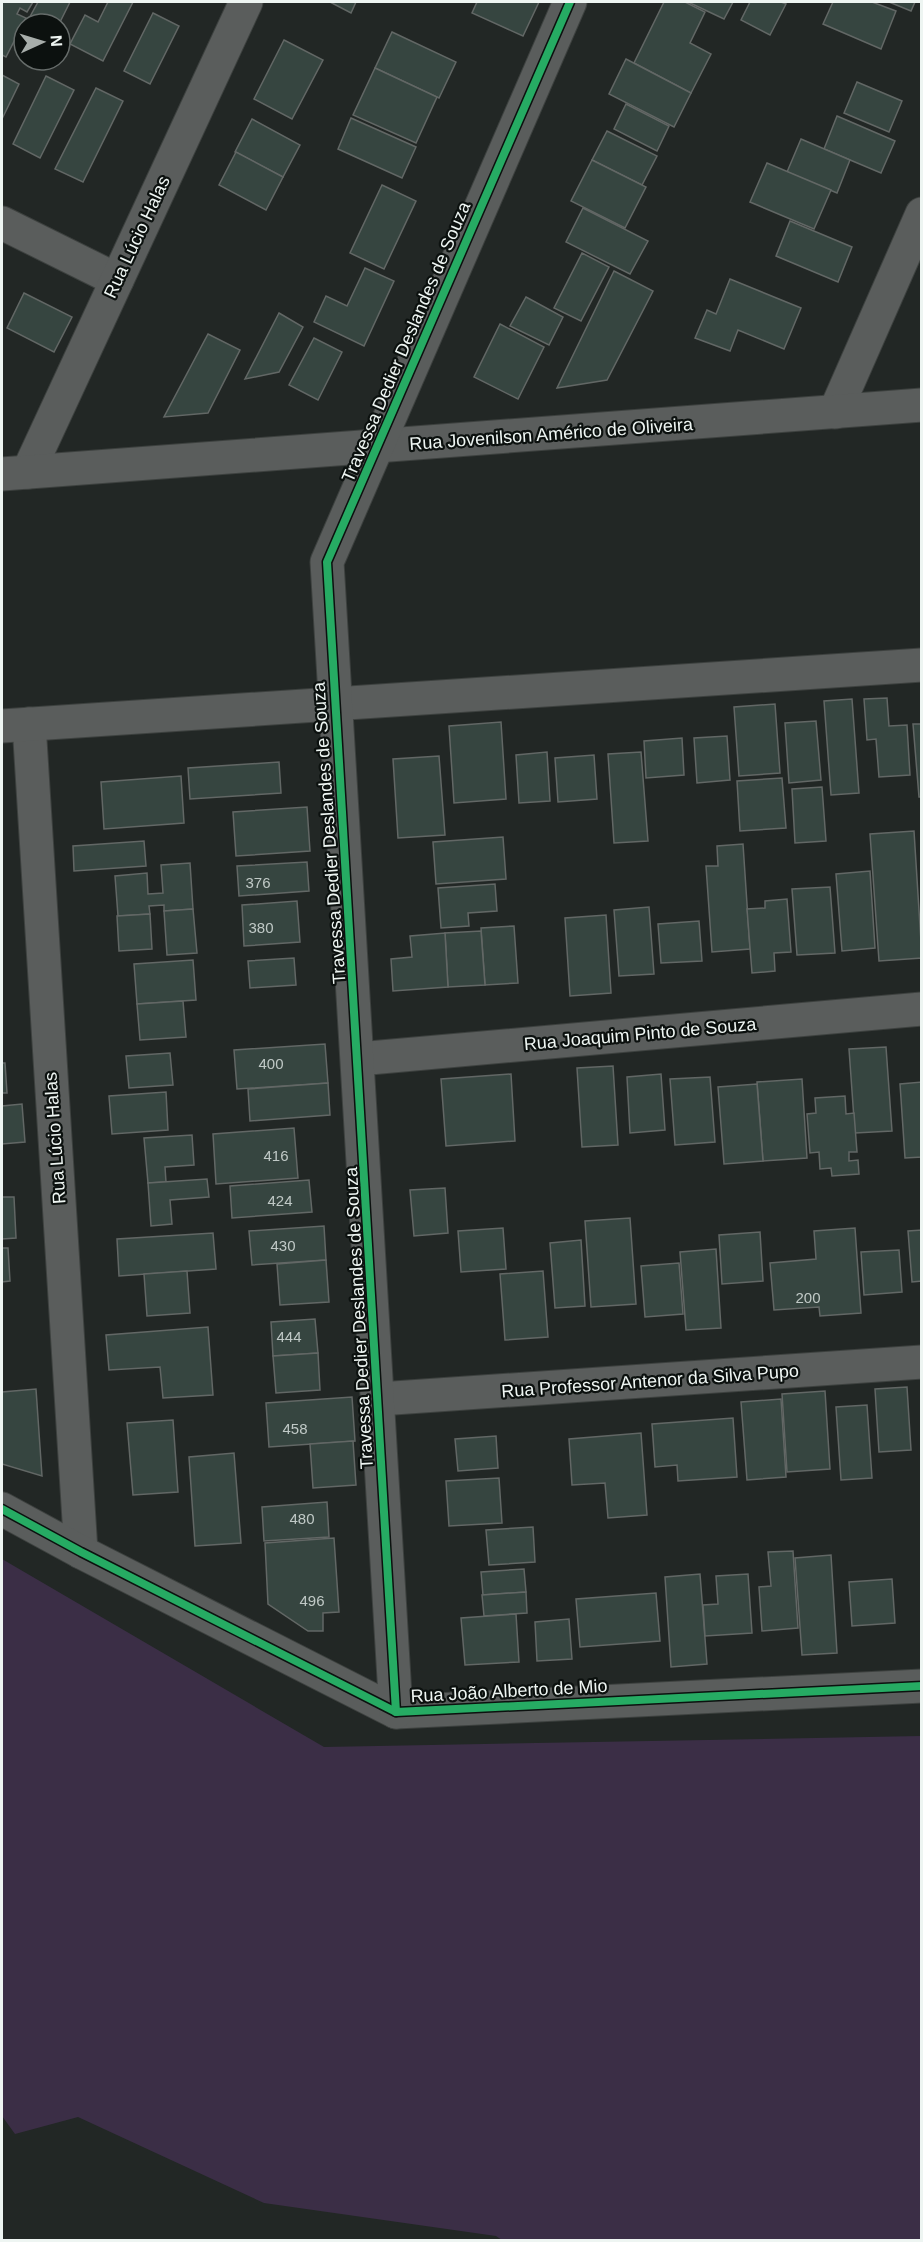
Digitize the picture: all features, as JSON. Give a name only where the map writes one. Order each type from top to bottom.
[{"type":"street","name":"Rua Lúcio Halas","points":[[15,473],[117,280],[246,2]]},
{"type":"street","name":"Travessa Dedier Deslandes de Souza","points":[[396,1712],[327,562],[570,2]]},
{"type":"street","points":[[834,412],[921,214]]},
{"type":"street","points":[[2,223],[117,280]]},
{"type":"street","name":"Rua Jovenilson Américo de Oliveira","points":[[15,473],[921,405]]},
{"type":"street","points":[[15,725],[921,665]]},
{"type":"street","name":"Rua Lúcio Halas","points":[[15,725],[81,1552]]},
{"type":"street","name":"Rua Joaquim Pinto de Souza","points":[[358,1059],[921,1009]]},
{"type":"street","name":"Rua Professor Antenor da Silva Pupo","points":[[379,1399],[921,1362]]},
{"type":"street","name":"Rua João Alberto de Mio","points":[[2,1509],[81,1552],[396,1712],[921,1686]]},
{"type":"shaded area","points":[[2,1559],[324,1747],[921,1736],[921,2240],[502,2240],[496,2236],[264,2203],[78,2117],[15,2134],[2,2116]]},
{"type":"building","points":[[2,2],[33,2],[27,12],[20,8],[18,12],[12,12],[12,45],[6,57],[2,55]]},
{"type":"building","points":[[38,2],[70,2],[65,12],[33,12]]},
{"type":"building","points":[[108,2],[133,2],[103,61],[72,45],[72,40],[85,15],[98,22]]},
{"type":"building","points":[[330,2],[356,2],[351,13]]},
{"type":"building","points":[[477,2],[539,2],[523,36],[472,13]]},
{"type":"building","points":[[664,2],[685,2],[705,12],[690,43],[711,54],[691,93],[634,63]]},
{"type":"building","points":[[688,2],[733,2],[724,19]]},
{"type":"building","points":[[750,2],[786,4],[770,35],[741,20]]},
{"type":"building","points":[[833,2],[872,2],[896,11],[881,49],[823,24]]},
{"type":"building","points":[[889,2],[915,2],[911,11]]},
{"type":"building","points":[[153,13],[179,26],[150,84],[124,71]]},
{"type":"building","points":[[392,32],[456,62],[439,98],[375,68]]},
{"type":"building","points":[[284,40],[323,60],[292,119],[254,99]]},
{"type":"building","points":[[626,59],[691,93],[674,127],[609,94]]},
{"type":"building","points":[[375,68],[437,97],[416,143],[353,115]]},
{"type":"building","points":[[2,75],[19,84],[2,119]]},
{"type":"building","points":[[46,76],[74,90],[40,158],[13,144]]},
{"type":"building","points":[[857,82],[902,101],[889,132],[844,113]]},
{"type":"building","points":[[96,88],[123,101],[83,182],[55,169]]},
{"type":"building","points":[[626,104],[669,126],[657,151],[614,129]]},
{"type":"building","points":[[837,116],[895,141],[881,173],[824,149]]},
{"type":"building","points":[[351,118],[416,147],[402,178],[338,149]]},
{"type":"building","points":[[252,119],[300,145],[283,177],[235,152]]},
{"type":"building","points":[[607,131],[657,156],[642,185],[592,160]]},
{"type":"building","points":[[801,139],[850,160],[837,193],[787,172]]},
{"type":"building","points":[[236,152],[283,177],[266,210],[219,185]]},
{"type":"building","points":[[592,160],[646,187],[625,228],[571,201]]},
{"type":"building","points":[[767,163],[831,190],[814,229],[750,202]]},
{"type":"building","points":[[382,185],[416,201],[384,269],[350,253]]},
{"type":"building","points":[[583,208],[648,241],[630,274],[566,242]]},
{"type":"building","points":[[790,221],[852,247],[838,282],[776,256]]},
{"type":"building","points":[[582,253],[609,267],[581,321],[554,308]]},
{"type":"building","points":[[365,268],[394,281],[364,346],[314,322],[326,296],[347,306]]},
{"type":"building","points":[[614,271],[653,291],[607,380],[557,388]]},
{"type":"building","points":[[730,279],[801,308],[784,349],[738,330],[730,351],[695,338],[707,310],[716,314]]},
{"type":"building","points":[[24,293],[72,317],[54,352],[7,328]]},
{"type":"building","points":[[526,297],[563,317],[549,345],[510,326]]},
{"type":"building","points":[[279,313],[303,327],[279,372],[245,379]]},
{"type":"building","points":[[500,324],[544,347],[518,399],[474,377]]},
{"type":"building","points":[[208,334],[240,350],[208,413],[164,417]]},
{"type":"building","points":[[314,338],[342,352],[318,400],[289,385]]},
{"type":"building","points":[[887,698],[889,726],[907,725],[910,775],[879,777],[876,739],[867,740],[864,699]]},
{"type":"building","points":[[852,699],[859,793],[831,795],[824,701]]},
{"type":"building","points":[[775,704],[780,773],[739,776],[734,707]]},
{"type":"building","points":[[816,721],[821,780],[789,783],[785,723]]},
{"type":"building","points":[[501,722],[506,799],[454,803],[449,726]]},
{"type":"building","points":[[913,724],[922,724],[922,797],[919,797]]},
{"type":"building","points":[[727,736],[730,780],[697,783],[694,738]]},
{"type":"building","points":[[682,738],[684,775],[646,778],[644,741]]},
{"type":"building","points":[[547,752],[550,801],[519,803],[516,755]]},
{"type":"building","points":[[641,752],[648,841],[614,843],[608,754]]},
{"type":"building","points":[[594,755],[597,799],[558,802],[555,758]]},
{"type":"building","points":[[439,756],[445,835],[398,838],[393,759]]},
{"type":"building","points":[[279,762],[281,793],[190,799],[188,768]]},
{"type":"building","points":[[181,776],[184,823],[104,829],[101,782]]},
{"type":"building","points":[[782,778],[786,828],[740,831],[737,781]]},
{"type":"building","points":[[822,787],[826,841],[795,843],[792,789]]},
{"type":"building","points":[[307,807],[310,851],[236,856],[233,812]]},
{"type":"building","points":[[914,831],[922,958],[879,961],[870,834]]},
{"type":"building","points":[[503,837],[506,879],[436,884],[433,842]]},
{"type":"building","points":[[144,841],[146,866],[74,871],[73,846]]},
{"type":"building","points":[[743,844],[750,949],[712,952],[706,866],[718,866],[717,846]]},
{"type":"building","points":[[307,862],[309,891],[239,896],[237,866]]},
{"type":"building","points":[[190,863],[193,909],[164,911],[164,905],[149,906],[150,914],[118,916],[115,876],[147,873],[148,894],[163,893],[161,865]]},
{"type":"building","points":[[870,871],[875,948],[842,951],[836,874]]},
{"type":"building","points":[[495,884],[497,911],[468,913],[469,926],[441,928],[438,888]]},
{"type":"building","points":[[830,887],[835,953],[797,955],[792,889]]},
{"type":"building","points":[[787,899],[791,952],[774,953],[775,971],[752,973],[747,909],[765,908],[765,901]]},
{"type":"building","points":[[297,901],[300,942],[244,946],[242,905]]},
{"type":"building","points":[[649,907],[654,974],[619,976],[614,910]]},
{"type":"building","points":[[193,909],[197,953],[167,955],[164,911]]},
{"type":"building","points":[[150,914],[152,949],[119,951],[117,916]]},
{"type":"building","points":[[606,915],[611,993],[570,996],[565,918]]},
{"type":"building","points":[[699,921],[702,961],[661,963],[658,924]]},
{"type":"building","points":[[514,926],[518,983],[485,985],[481,928]]},
{"type":"building","points":[[481,931],[485,985],[448,987],[445,933]]},
{"type":"building","points":[[445,933],[448,987],[393,991],[391,959],[412,957],[410,936]]},
{"type":"building","points":[[294,958],[296,985],[250,988],[248,961]]},
{"type":"building","points":[[193,960],[196,1000],[137,1004],[134,964]]},
{"type":"building","points":[[183,1001],[186,1037],[140,1040],[137,1004]]},
{"type":"building","points":[[325,1044],[328,1083],[237,1089],[234,1050]]},
{"type":"building","points":[[886,1047],[892,1131],[855,1133],[849,1049]]},
{"type":"building","points":[[170,1053],[173,1085],[129,1088],[126,1056]]},
{"type":"building","points":[[2,1063],[5,1063],[7,1093],[2,1093]]},
{"type":"building","points":[[613,1066],[618,1145],[582,1147],[577,1068]]},
{"type":"building","points":[[511,1074],[515,1141],[446,1146],[441,1079]]},
{"type":"building","points":[[661,1074],[665,1130],[630,1133],[627,1077]]},
{"type":"building","points":[[710,1077],[715,1142],[675,1145],[670,1079]]},
{"type":"building","points":[[802,1079],[807,1158],[763,1161],[757,1082]]},
{"type":"building","points":[[922,1082],[922,1157],[905,1158],[900,1084]]},
{"type":"building","points":[[328,1083],[330,1115],[250,1121],[248,1089]]},
{"type":"building","points":[[757,1084],[763,1161],[724,1164],[718,1087]]},
{"type":"building","points":[[166,1092],[168,1130],[112,1134],[109,1096]]},
{"type":"building","points":[[845,1096],[846,1114],[854,1113],[857,1152],[849,1152],[849,1161],[858,1160],[859,1174],[832,1176],[831,1168],[820,1169],[819,1152],[810,1153],[807,1114],[816,1113],[815,1098]]},
{"type":"building","points":[[22,1104],[25,1142],[2,1144],[2,1106]]},
{"type":"building","points":[[294,1128],[298,1178],[216,1184],[213,1134]]},
{"type":"building","points":[[192,1135],[194,1165],[165,1167],[166,1182],[148,1183],[144,1138]]},
{"type":"building","points":[[207,1179],[209,1197],[170,1200],[172,1224],[151,1226],[148,1183]]},
{"type":"building","points":[[309,1180],[312,1212],[232,1218],[230,1186]]},
{"type":"building","points":[[445,1188],[448,1233],[414,1236],[410,1190]]},
{"type":"building","points":[[2,1197],[14,1197],[16,1238],[2,1239]]},
{"type":"building","points":[[630,1218],[636,1304],[591,1307],[585,1221]]},
{"type":"building","points":[[324,1226],[326,1260],[252,1265],[249,1231]]},
{"type":"building","points":[[503,1228],[506,1269],[461,1272],[458,1231]]},
{"type":"building","points":[[855,1228],[861,1313],[820,1316],[819,1307],[774,1310],[770,1263],[816,1259],[814,1231]]},
{"type":"building","points":[[922,1230],[922,1281],[912,1282],[908,1231]]},
{"type":"building","points":[[760,1232],[763,1281],[722,1284],[719,1235]]},
{"type":"building","points":[[213,1233],[216,1269],[119,1276],[117,1239]]},
{"type":"building","points":[[581,1240],[585,1306],[555,1308],[550,1243]]},
{"type":"building","points":[[2,1248],[8,1248],[10,1281],[2,1282]]},
{"type":"building","points":[[716,1249],[721,1328],[686,1330],[680,1252]]},
{"type":"building","points":[[899,1250],[902,1292],[864,1295],[861,1252]]},
{"type":"building","points":[[326,1260],[329,1302],[280,1305],[277,1264]]},
{"type":"building","points":[[679,1263],[683,1314],[645,1317],[641,1266]]},
{"type":"building","points":[[187,1271],[190,1313],[147,1316],[144,1274]]},
{"type":"building","points":[[543,1271],[548,1337],[505,1340],[500,1274]]},
{"type":"building","points":[[315,1319],[318,1353],[273,1356],[271,1322]]},
{"type":"building","points":[[208,1327],[213,1395],[163,1398],[160,1367],[109,1370],[106,1335]]},
{"type":"building","points":[[318,1353],[320,1390],[276,1393],[273,1356]]},
{"type":"building","points":[[907,1387],[911,1450],[879,1452],[875,1389]]},
{"type":"building","points":[[36,1389],[42,1476],[2,1464],[2,1392]]},
{"type":"building","points":[[825,1391],[830,1469],[787,1472],[782,1394]]},
{"type":"building","points":[[352,1397],[355,1441],[269,1447],[266,1403]]},
{"type":"building","points":[[781,1399],[786,1477],[747,1480],[741,1402]]},
{"type":"building","points":[[867,1405],[872,1478],[841,1480],[836,1407]]},
{"type":"building","points":[[733,1418],[737,1477],[678,1481],[677,1465],[655,1467],[652,1424]]},
{"type":"building","points":[[173,1420],[178,1492],[133,1495],[127,1423]]},
{"type":"building","points":[[641,1433],[647,1515],[608,1518],[605,1483],[572,1485],[569,1439]]},
{"type":"building","points":[[496,1436],[498,1468],[458,1471],[455,1439]]},
{"type":"building","points":[[353,1441],[356,1485],[313,1488],[310,1444]]},
{"type":"building","points":[[234,1453],[241,1543],[195,1546],[189,1457]]},
{"type":"building","points":[[499,1478],[502,1523],[449,1526],[446,1481]]},
{"type":"building","points":[[327,1502],[329,1537],[264,1541],[262,1507]]},
{"type":"building","points":[[533,1527],[535,1562],[489,1565],[486,1530]]},
{"type":"building","points":[[334,1538],[339,1612],[323,1613],[323,1631],[308,1631],[268,1604],[265,1543]]},
{"type":"building","points":[[793,1551],[798,1628],[762,1631],[759,1587],[771,1586],[768,1552]]},
{"type":"building","points":[[831,1555],[837,1653],[802,1655],[795,1558]]},
{"type":"building","points":[[524,1569],[526,1592],[483,1595],[481,1572]]},
{"type":"building","points":[[700,1574],[707,1664],[671,1667],[665,1577]]},
{"type":"building","points":[[748,1574],[752,1633],[705,1636],[703,1605],[718,1604],[716,1576]]},
{"type":"building","points":[[892,1579],[895,1623],[852,1626],[849,1582]]},
{"type":"building","points":[[526,1592],[527,1613],[484,1616],[482,1595]]},
{"type":"building","points":[[656,1593],[660,1641],[580,1647],[576,1599]]},
{"type":"building","points":[[516,1614],[519,1662],[465,1665],[461,1618]]},
{"type":"building","points":[[569,1619],[572,1659],[537,1661],[535,1622]]},
{"type":"cycle path","points":[[396,1712],[327,562],[570,2]]},
{"type":"cycle path","points":[[2,1509],[81,1552],[396,1712],[922,1686]]}]
